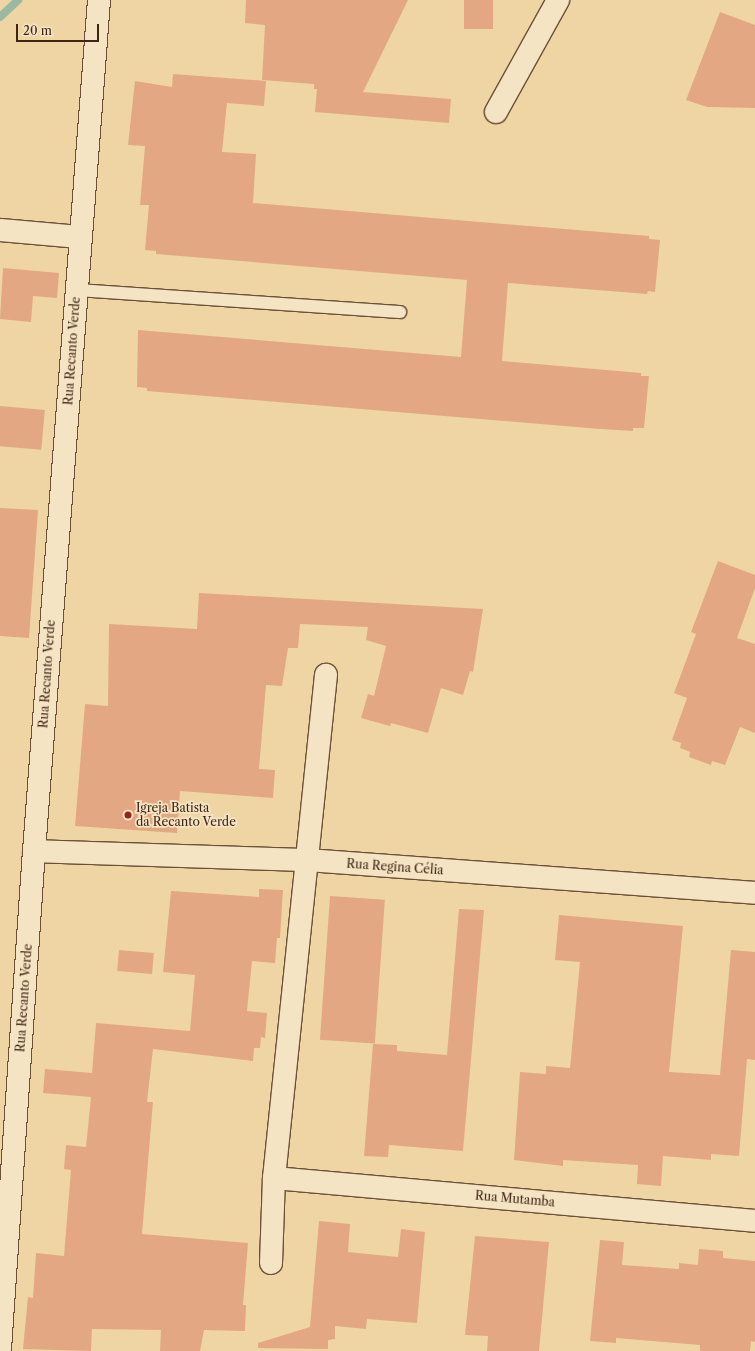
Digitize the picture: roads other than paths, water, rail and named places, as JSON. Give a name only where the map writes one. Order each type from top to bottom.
[{"type":"street","name":"Rua Recanto Verde","points":[[0,1349],[34,852],[99,0]]},
{"type":"street","points":[[496,112],[558,0]]},
{"type":"street","points":[[0,230],[80,237]]},
{"type":"street","points":[[271,1263],[274,1178],[326,675]]},
{"type":"street","name":"Rua Regina Célia","points":[[34,852],[308,860],[755,893]]},
{"type":"street","name":"Rua Mutamba","points":[[274,1178],[755,1221]]},
{"type":"lane","points":[[76,290],[400,312]]},
{"type":"waterway","points":[[0,17],[18,0]]},
{"type":"place","name":"Igreja Batista da Recanto Verde","points":[[128,815]]}]
